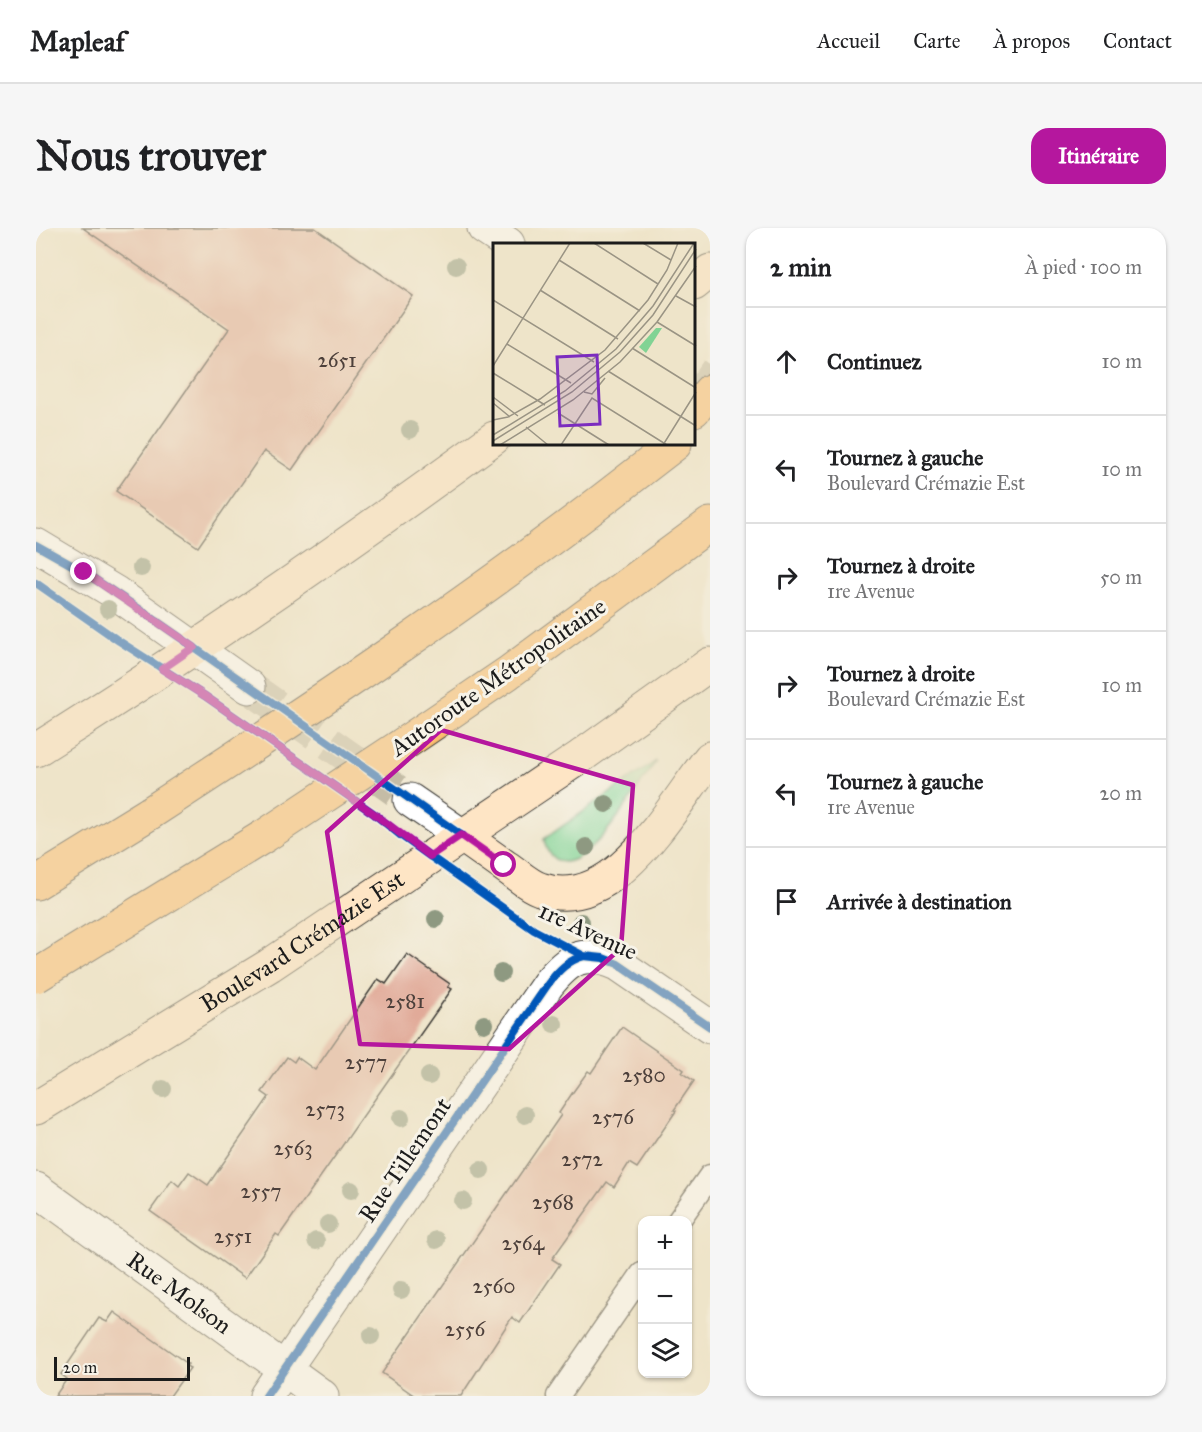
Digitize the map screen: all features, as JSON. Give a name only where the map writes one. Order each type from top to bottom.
[{"type":"highway","points":[[695,408],[710,391]]},
{"type":"highway","points":[[695,427],[710,416]]},
{"type":"highway","points":[[640,471],[662,446]]},
{"type":"highway","points":[[36,883],[150,813],[375,665],[510,570],[672,446]]},
{"type":"highway","name":"Autoroute Métropolitaine","points":[[36,976],[340,787],[508,673],[710,524]]},
{"type":"main road","points":[[695,282],[710,271]]},
{"type":"main road","points":[[36,750],[345,546],[493,439]]},
{"type":"main road","name":"Boulevard Crémazie Est","points":[[36,1108],[270,965],[580,757],[710,664]]},
{"type":"main road","points":[[461,835],[539,889],[564,894],[587,890],[612,874],[638,852],[710,758]]},
{"type":"street","points":[[484,228],[506,243]]},
{"type":"street","points":[[36,545],[84,572],[249,687]]},
{"type":"street","points":[[410,800],[461,835]]},
{"type":"street","name":"1re Avenue","points":[[584,956],[603,958],[618,964],[710,1027]]},
{"type":"street","name":"Rue Tillemont","points":[[266,1396],[548,984],[573,959],[584,956]]},
{"type":"street","name":"Rue Molson","points":[[36,1189],[322,1396]]},
{"type":"lane","points":[[682,1216],[710,1176]]},
{"type":"lane","points":[[558,1396],[638,1280]]},
{"type":"highlighted area","points":[[441,730],[633,785],[621,948],[509,1049],[360,1044],[327,832]]},
{"type":"green space","points":[[656,761],[625,807],[596,843],[581,856],[567,862],[550,855],[544,839]]},
{"type":"building","points":[[83,228],[315,228],[413,296],[292,470],[264,451],[198,547],[116,491],[229,329]]},
{"type":"building","points":[[407,954],[450,984],[448,987],[452,989],[279,1236],[276,1234],[245,1278],[150,1211],[172,1180],[179,1186],[189,1172],[208,1185],[269,1097],[262,1092],[287,1057],[294,1062],[297,1057],[315,1070],[378,979],[386,984]]},
{"type":"building","points":[[622,1027],[684,1070],[682,1073],[694,1081],[637,1168],[629,1163],[614,1187],[607,1182],[552,1259],[560,1264],[520,1323],[512,1317],[461,1396],[415,1396],[382,1373],[561,1115],[559,1113],[573,1092],[588,1071],[591,1073]]},
{"type":"building","points":[[114,1312],[188,1364],[186,1366],[190,1368],[170,1396],[55,1396],[67,1379],[61,1374],[99,1318],[107,1322]]},
{"type":"tunnel","points":[[695,375],[710,385]]},
{"type":"tunnel","points":[[249,687],[410,800]]},
{"type":"cycle path","points":[[36,545],[84,572],[138,608],[461,835]]},
{"type":"cycle path","points":[[36,583],[119,641],[205,696],[373,813],[400,835],[534,930],[584,956],[603,958],[618,964],[710,1027]]},
{"type":"cycle path","points":[[266,1396],[548,984],[564,967],[584,956]]},
{"type":"route","points":[[84,572],[194,647],[162,669],[205,696],[373,813],[430,856],[461,835],[504,865]]}]
